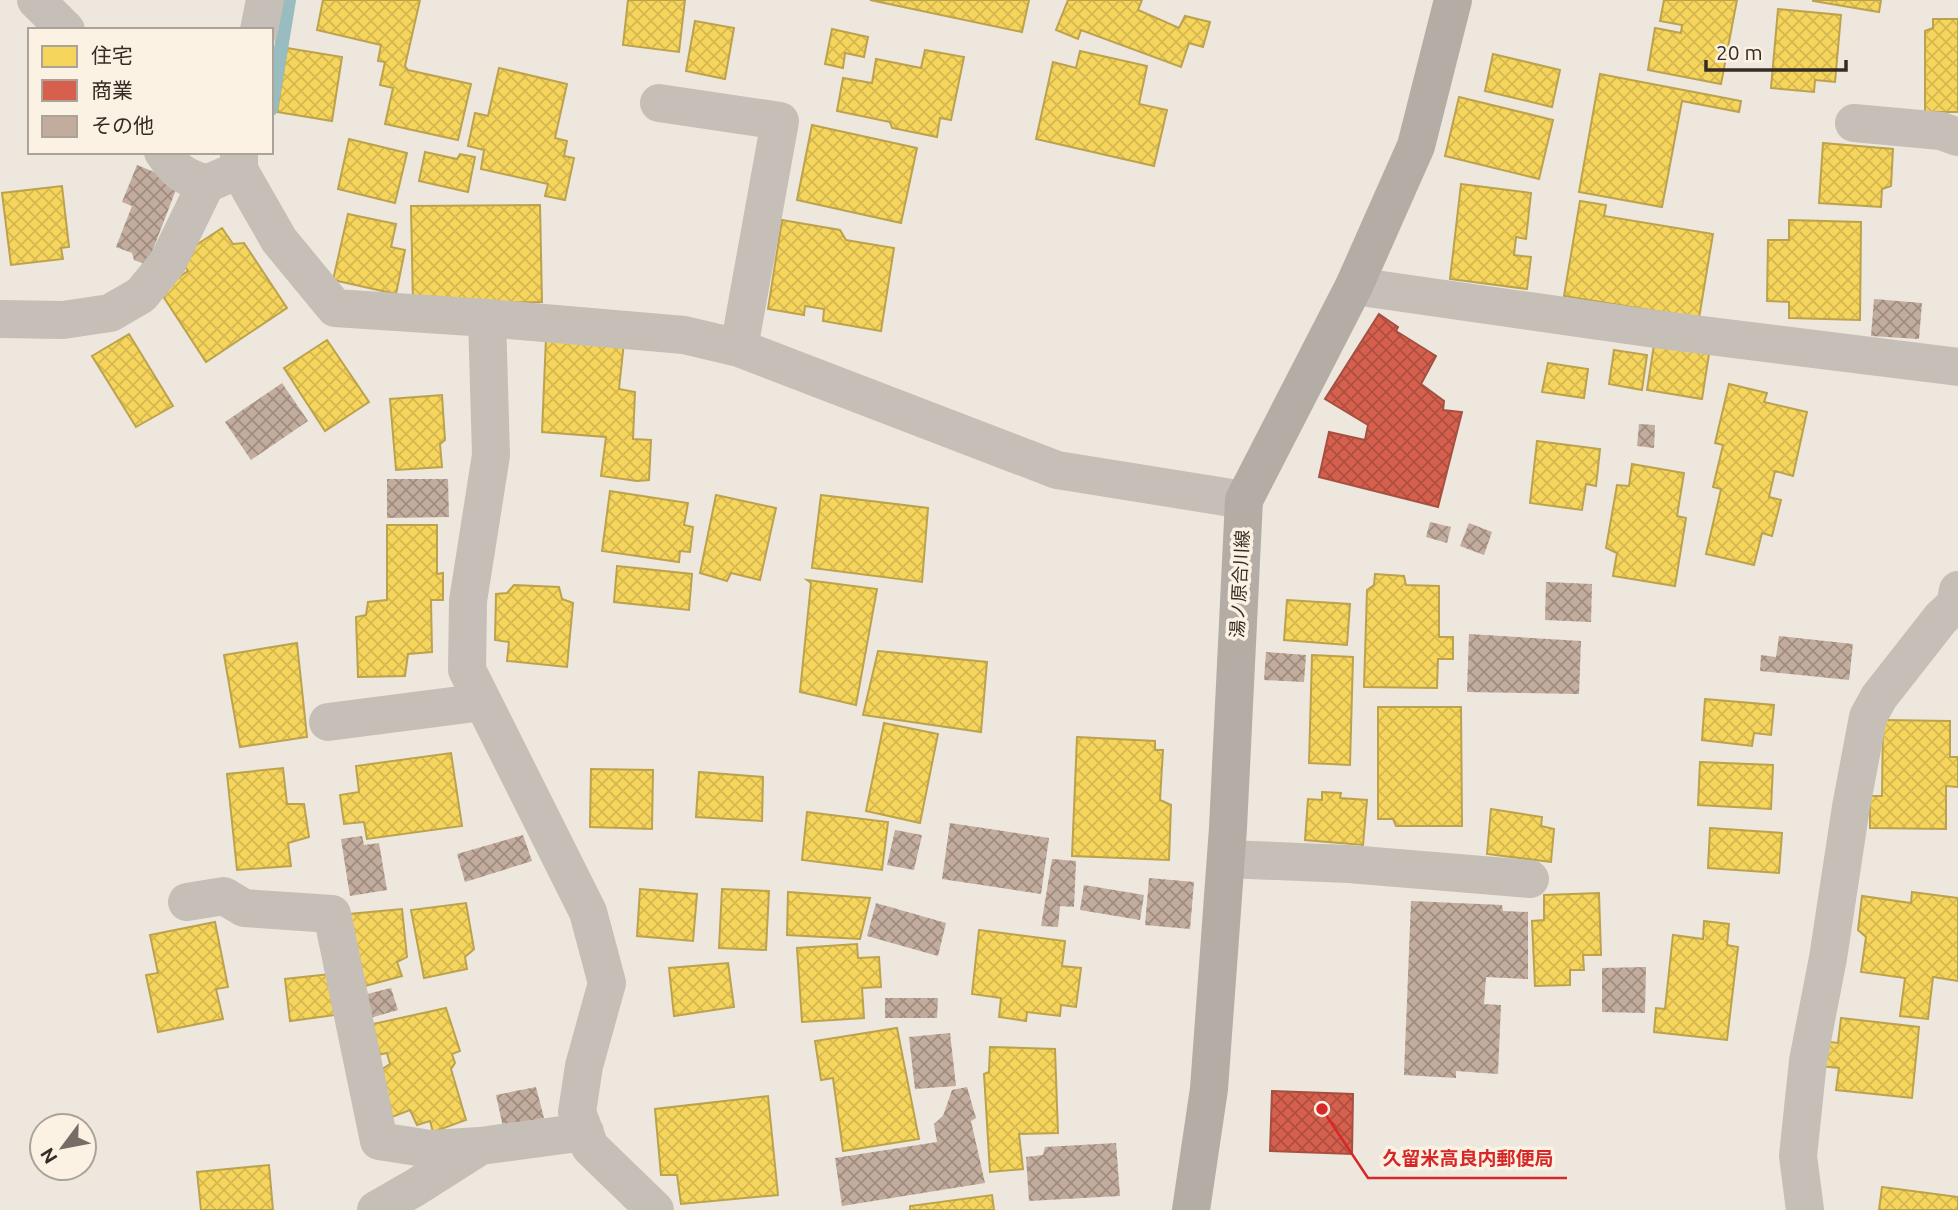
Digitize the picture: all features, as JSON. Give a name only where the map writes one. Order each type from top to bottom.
[{"type":"main road","name":"湯ノ原合川線","points":[[1191,1210],[1209,1089],[1226,859],[1244,500],[1354,286],[1416,146],[1453,0]]},
{"type":"street","points":[[36,0],[64,28]]},
{"type":"street","points":[[259,28],[265,0]]},
{"type":"street","points":[[659,103],[780,121],[739,348]]},
{"type":"street","points":[[1854,122],[1941,131],[1958,136]]},
{"type":"street","points":[[164,154],[174,169],[191,179],[228,169]]},
{"type":"street","points":[[228,169],[279,240],[335,308],[487,317],[684,335],[739,348],[1057,470],[1244,500]]},
{"type":"street","points":[[0,319],[63,320],[110,313],[141,295],[168,261],[228,169]]},
{"type":"street","points":[[1354,286],[1662,330],[1958,367]]},
{"type":"street","points":[[487,317],[491,455],[468,601],[467,670],[587,912],[607,983],[584,1066],[577,1112],[590,1147],[655,1210]]},
{"type":"street","points":[[1805,1210],[1798,1156],[1808,1061],[1868,717],[1879,697],[1957,600]]},
{"type":"street","points":[[328,722],[483,702]]},
{"type":"street","points":[[1226,859],[1349,864],[1530,879]]},
{"type":"street","points":[[187,902],[224,896],[244,908],[332,914],[379,1141],[430,1149],[480,1146],[585,1132]]},
{"type":"street","points":[[376,1210],[480,1146]]},
{"type":"building: 住宅","points":[[323,0],[420,0],[405,66],[408,70],[471,84],[458,140],[385,124],[393,88],[380,85],[385,62],[378,61],[381,45],[317,30]]},
{"type":"building: 住宅","points":[[628,0],[685,0],[679,52],[623,45]]},
{"type":"building: 住宅","points":[[870,0],[1029,0],[1022,32]]},
{"type":"building: 住宅","points":[[1068,0],[1142,0],[1138,10],[1179,28],[1185,16],[1210,22],[1203,47],[1189,43],[1181,67],[1081,30],[1078,39],[1056,30]]},
{"type":"building: 住宅","points":[[1664,0],[1737,0],[1721,84],[1648,70],[1655,28],[1681,33],[1682,25],[1660,21]]},
{"type":"building: 住宅","points":[[1813,0],[1881,0],[1879,12]]},
{"type":"building: 住宅","points":[[1778,9],[1841,15],[1835,82],[1815,80],[1814,92],[1771,88]]},
{"type":"building: 住宅","points":[[1933,19],[1958,19],[1958,112],[1925,112],[1925,31],[1933,28]]},
{"type":"building: 住宅","points":[[695,21],[734,28],[725,79],[686,71]]},
{"type":"building: 住宅","points":[[832,29],[868,37],[864,57],[845,53],[843,68],[825,64]]},
{"type":"building: 住宅","points":[[287,48],[342,57],[332,121],[277,112]]},
{"type":"building: 住宅","points":[[925,50],[964,57],[951,120],[940,118],[937,137],[892,128],[890,122],[837,111],[843,78],[872,83],[876,59],[921,68]]},
{"type":"building: 住宅","points":[[1080,51],[1147,66],[1139,104],[1167,110],[1154,166],[1036,139],[1053,62],[1076,68]]},
{"type":"building: 住宅","points":[[1493,54],[1560,70],[1552,107],[1485,91]]},
{"type":"building: 住宅","points":[[499,68],[567,84],[555,138],[567,141],[564,156],[574,158],[565,200],[545,196],[548,184],[481,169],[484,150],[468,146],[475,113],[488,116]]},
{"type":"building: 住宅","points":[[1600,74],[1741,101],[1739,112],[1682,101],[1662,207],[1579,192]]},
{"type":"building: 住宅","points":[[1459,97],[1553,120],[1539,179],[1445,156]]},
{"type":"building: 住宅","points":[[812,125],[917,148],[901,223],[797,200]]},
{"type":"building: 住宅","points":[[349,139],[407,153],[395,203],[338,189]]},
{"type":"building: 住宅","points":[[1823,143],[1893,149],[1891,186],[1882,189],[1881,207],[1819,203]]},
{"type":"building: 住宅","points":[[425,152],[457,159],[460,154],[475,157],[468,192],[419,181]]},
{"type":"building: 住宅","points":[[1461,184],[1531,193],[1526,239],[1516,237],[1514,255],[1531,257],[1527,289],[1450,279]]},
{"type":"building: 住宅","points":[[62,186],[69,247],[61,248],[63,259],[11,265],[2,193]]},
{"type":"building: 住宅","points":[[1580,201],[1606,205],[1604,216],[1713,234],[1699,318],[1564,296]]},
{"type":"building: 住宅","points":[[540,205],[542,302],[413,304],[411,206]]},
{"type":"building: 住宅","points":[[348,214],[396,224],[391,247],[405,250],[396,294],[333,280]]},
{"type":"building: 住宅","points":[[782,220],[840,230],[846,240],[894,248],[881,331],[823,321],[824,309],[805,306],[804,315],[768,309]]},
{"type":"building: 住宅","points":[[1789,220],[1861,222],[1860,320],[1789,318],[1789,302],[1767,301],[1768,240],[1789,240]]},
{"type":"building: 住宅","points":[[222,228],[233,244],[244,243],[287,308],[206,362],[159,290],[188,271],[178,257]]},
{"type":"building: 住宅","points":[[129,334],[173,406],[136,427],[92,356]]},
{"type":"building: 住宅","points":[[546,338],[624,342],[619,389],[635,392],[633,439],[651,440],[649,480],[601,476],[606,437],[542,432]]},
{"type":"building: 住宅","points":[[327,340],[369,402],[325,431],[284,368]]},
{"type":"building: 住宅","points":[[1654,345],[1709,354],[1702,399],[1647,390]]},
{"type":"building: 住宅","points":[[1614,350],[1647,355],[1642,390],[1609,384]]},
{"type":"building: 住宅","points":[[1548,363],[1588,369],[1584,398],[1542,392]]},
{"type":"building: 住宅","points":[[1729,384],[1767,393],[1764,402],[1807,412],[1793,476],[1775,471],[1769,497],[1781,500],[1772,536],[1762,533],[1754,565],[1706,554],[1721,489],[1713,487],[1723,445],[1715,443]]},
{"type":"building: 住宅","points":[[442,395],[445,440],[440,444],[442,467],[396,470],[390,399]]},
{"type":"building: 住宅","points":[[1537,441],[1600,449],[1596,486],[1586,484],[1582,510],[1530,503]]},
{"type":"building: 住宅","points":[[1632,464],[1684,473],[1677,516],[1686,518],[1675,586],[1613,576],[1617,553],[1606,548],[1617,485],[1629,486]]},
{"type":"building: 住宅","points":[[610,491],[688,503],[684,525],[693,527],[690,552],[680,551],[679,562],[602,551]]},
{"type":"building: 住宅","points":[[716,495],[776,508],[760,580],[731,573],[727,581],[700,573]]},
{"type":"building: 住宅","points":[[821,495],[928,508],[922,582],[812,568]]},
{"type":"building: 住宅","points":[[387,525],[437,525],[437,574],[443,573],[443,600],[431,600],[432,652],[408,654],[405,676],[358,677],[356,617],[366,615],[368,602],[387,600]]},
{"type":"building: 住宅","points":[[617,566],[692,574],[689,610],[614,602]]},
{"type":"building: 住宅","points":[[1375,574],[1404,576],[1406,585],[1439,586],[1439,637],[1453,637],[1453,659],[1438,659],[1437,688],[1364,687],[1367,590],[1374,585]]},
{"type":"building: 住宅","points":[[807,580],[877,589],[856,705],[800,692],[811,583]]},
{"type":"building: 住宅","points":[[514,585],[559,587],[562,599],[573,603],[567,667],[507,661],[509,642],[495,640],[496,594],[507,593]]},
{"type":"building: 住宅","points":[[1287,600],[1350,604],[1347,645],[1284,640]]},
{"type":"building: 住宅","points":[[297,643],[307,737],[240,747],[224,655]]},
{"type":"building: 住宅","points":[[878,651],[987,662],[981,732],[863,715]]},
{"type":"building: 住宅","points":[[1312,655],[1353,657],[1350,765],[1309,763]]},
{"type":"building: 住宅","points":[[1705,699],[1774,705],[1771,735],[1754,733],[1752,746],[1702,740]]},
{"type":"building: 住宅","points":[[1378,707],[1461,707],[1462,826],[1396,826],[1393,819],[1378,819]]},
{"type":"building: 住宅","points":[[1883,720],[1950,721],[1950,757],[1958,757],[1958,787],[1946,786],[1946,829],[1870,828],[1870,796],[1882,796]]},
{"type":"building: 住宅","points":[[884,723],[938,734],[920,823],[866,811]]},
{"type":"building: 住宅","points":[[1077,737],[1155,741],[1155,750],[1163,750],[1160,800],[1171,805],[1169,860],[1072,856]]},
{"type":"building: 住宅","points":[[451,753],[462,826],[367,839],[364,822],[344,824],[340,795],[359,792],[356,766]]},
{"type":"building: 住宅","points":[[1700,762],[1773,765],[1771,809],[1698,805]]},
{"type":"building: 住宅","points":[[283,768],[287,804],[304,804],[309,837],[288,843],[291,866],[237,870],[227,774]]},
{"type":"building: 住宅","points":[[591,769],[653,770],[652,829],[590,827]]},
{"type":"building: 住宅","points":[[699,772],[763,777],[762,821],[696,817]]},
{"type":"building: 住宅","points":[[1322,792],[1341,793],[1340,798],[1367,800],[1363,845],[1305,840],[1308,799],[1322,800]]},
{"type":"building: 住宅","points":[[1491,809],[1542,817],[1541,826],[1554,829],[1551,862],[1487,854]]},
{"type":"building: 住宅","points":[[807,812],[888,822],[882,870],[802,860]]},
{"type":"building: 住宅","points":[[1710,828],[1782,833],[1779,873],[1708,868]]},
{"type":"building: 住宅","points":[[640,889],[697,894],[693,941],[637,936]]},
{"type":"building: 住宅","points":[[722,889],[769,891],[766,950],[719,948]]},
{"type":"building: 住宅","points":[[788,892],[870,898],[860,939],[787,935]]},
{"type":"building: 住宅","points":[[1912,892],[1958,898],[1958,981],[1933,977],[1928,1019],[1900,1016],[1905,978],[1861,972],[1866,937],[1858,930],[1862,896],[1911,903]]},
{"type":"building: 住宅","points":[[1599,893],[1601,955],[1583,955],[1584,970],[1570,970],[1570,985],[1535,986],[1532,921],[1544,920],[1544,895]]},
{"type":"building: 住宅","points":[[466,903],[474,949],[465,957],[467,969],[424,978],[411,910]]},
{"type":"building: 住宅","points":[[402,909],[407,957],[397,962],[402,976],[365,986],[349,914]]},
{"type":"building: 住宅","points":[[1704,921],[1729,924],[1727,945],[1738,947],[1727,1040],[1654,1032],[1656,1008],[1665,1009],[1673,935],[1703,939]]},
{"type":"building: 住宅","points":[[215,922],[228,987],[216,989],[223,1019],[158,1032],[146,975],[158,973],[150,935]]},
{"type":"building: 住宅","points":[[979,930],[1065,941],[1062,966],[1081,968],[1076,1007],[1061,1005],[1060,1016],[1027,1012],[1026,1021],[999,1017],[1001,998],[972,994]]},
{"type":"building: 住宅","points":[[857,944],[858,958],[879,957],[881,987],[862,988],[864,1018],[802,1022],[797,948]]},
{"type":"building: 住宅","points":[[728,963],[734,1007],[674,1016],[669,968]]},
{"type":"building: 住宅","points":[[330,974],[335,1015],[290,1021],[285,979]]},
{"type":"building: 住宅","points":[[446,1008],[460,1051],[452,1054],[455,1063],[451,1069],[466,1120],[433,1132],[430,1121],[417,1125],[410,1110],[392,1117],[376,1073],[390,1064],[387,1053],[378,1055],[373,1024]]},
{"type":"building: 住宅","points":[[1841,1018],[1919,1027],[1912,1098],[1836,1090],[1839,1068],[1820,1066],[1822,1041],[1838,1043]]},
{"type":"building: 住宅","points":[[897,1028],[919,1139],[843,1151],[833,1078],[821,1080],[815,1041]]},
{"type":"building: 住宅","points":[[990,1047],[1055,1049],[1058,1133],[1019,1134],[1023,1169],[990,1172],[984,1074],[989,1072]]},
{"type":"building: 住宅","points":[[768,1096],[778,1195],[681,1204],[677,1175],[661,1175],[655,1109]]},
{"type":"building: 住宅","points":[[269,1165],[273,1210],[201,1210],[197,1172]]},
{"type":"building: 住宅","points":[[1882,1187],[1958,1197],[1958,1210],[1879,1210]]},
{"type":"building: 住宅","points":[[992,1195],[994,1210],[910,1210],[910,1206]]},
{"type":"building: 商業","points":[[1379,314],[1398,327],[1396,331],[1436,356],[1421,384],[1444,401],[1443,410],[1462,412],[1438,507],[1319,477],[1329,432],[1365,440],[1368,425],[1325,399]]},
{"type":"building: 商業","points":[[1272,1091],[1353,1094],[1352,1154],[1270,1151]]},
{"type":"building: その他","points":[[137,165],[179,182],[147,265],[134,260],[132,253],[116,247],[132,206],[122,202]]},
{"type":"building: その他","points":[[1874,299],[1922,303],[1919,339],[1871,336]]},
{"type":"building: その他","points":[[282,383],[308,421],[251,460],[225,422]]},
{"type":"building: その他","points":[[1639,424],[1655,425],[1654,448],[1637,446]]},
{"type":"building: その他","points":[[387,479],[448,479],[449,517],[387,518]]},
{"type":"building: その他","points":[[1430,522],[1451,527],[1447,543],[1426,537]]},
{"type":"building: その他","points":[[1469,523],[1492,532],[1484,555],[1460,546]]},
{"type":"building: その他","points":[[1546,582],[1592,584],[1591,622],[1545,620]]},
{"type":"building: その他","points":[[1469,634],[1581,641],[1579,694],[1467,692]]},
{"type":"building: その他","points":[[1779,636],[1853,644],[1849,680],[1760,671],[1761,655],[1776,657]]},
{"type":"building: その他","points":[[1266,652],[1306,655],[1304,682],[1264,680]]},
{"type":"building: その他","points":[[950,823],[1049,838],[1041,894],[942,879]]},
{"type":"building: その他","points":[[895,830],[922,835],[914,870],[887,865]]},
{"type":"building: その他","points":[[523,835],[532,861],[465,882],[457,854]]},
{"type":"building: その他","points":[[362,836],[364,845],[379,843],[387,890],[350,896],[341,839]]},
{"type":"building: その他","points":[[1052,859],[1076,861],[1074,907],[1060,906],[1058,927],[1041,926]]},
{"type":"building: その他","points":[[1149,878],[1194,882],[1190,929],[1145,925]]},
{"type":"building: その他","points":[[1084,885],[1144,895],[1140,920],[1080,910]]},
{"type":"building: その他","points":[[1411,901],[1502,905],[1503,911],[1528,912],[1528,979],[1486,977],[1484,1004],[1501,1005],[1498,1074],[1456,1071],[1456,1078],[1404,1075]]},
{"type":"building: その他","points":[[876,903],[946,923],[938,956],[867,936]]},
{"type":"building: その他","points":[[1646,967],[1645,1013],[1602,1012],[1602,968]]},
{"type":"building: その他","points":[[391,988],[398,1010],[370,1018],[363,995]]},
{"type":"building: その他","points":[[885,998],[938,998],[937,1018],[885,1018]]},
{"type":"building: その他","points":[[950,1033],[956,1086],[915,1089],[909,1037]]},
{"type":"building: その他","points":[[536,1087],[544,1118],[503,1127],[496,1095]]},
{"type":"building: その他","points":[[967,1087],[976,1118],[971,1121],[985,1183],[842,1206],[835,1158],[937,1142],[934,1124],[943,1116],[952,1090]]},
{"type":"building: その他","points":[[1116,1143],[1120,1196],[1029,1201],[1026,1157],[1043,1155],[1045,1147]]},
{"type":"waterway","points":[[273,97],[289,0]]},
{"type":"place","name":"久留米高良内郵便局","points":[[1322,1109]]}]
